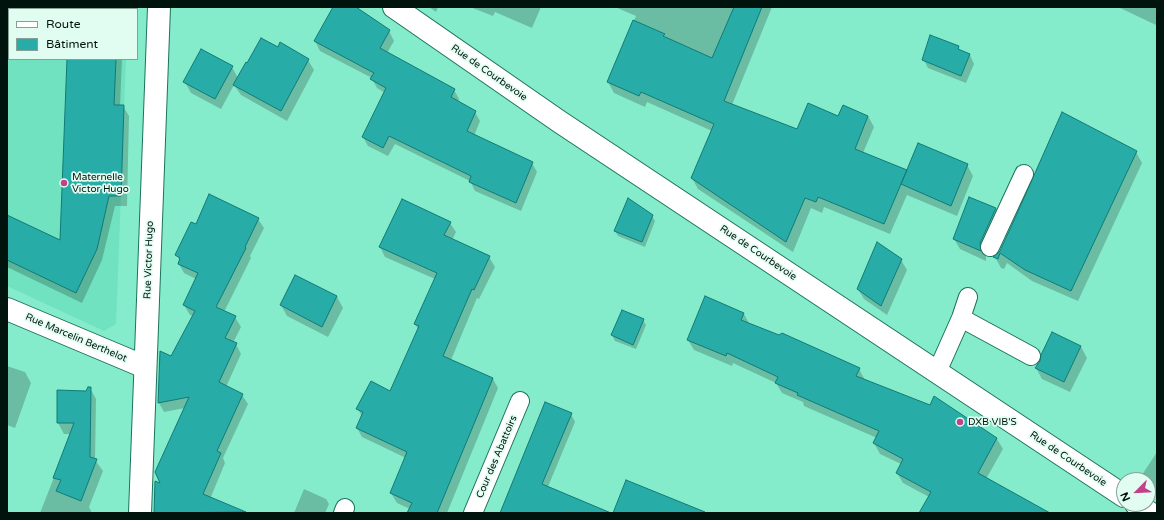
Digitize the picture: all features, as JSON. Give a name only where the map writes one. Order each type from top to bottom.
[{"type":"street","name":"Rue Victor Hugo","points":[[140,513],[159,7]]},
{"type":"street","name":"Rue de Courbevoie","points":[[394,7],[560,122],[1116,491]]},
{"type":"street","name":"Rue Marcelin Berthelot","points":[[7,309],[145,367]]},
{"type":"lane","points":[[990,247],[1024,174]]},
{"type":"lane","points":[[937,372],[961,318],[968,297]]},
{"type":"lane","points":[[961,318],[1031,356]]},
{"type":"lane","name":"Cour des Abattoirs","points":[[473,513],[520,401]]},
{"type":"shaded area","name":"Maternelle Victor Hugo","points":[[7,7],[128,7],[8,8],[8,60],[126,60],[123,132],[119,132],[117,169],[122,169],[116,324],[104,331],[7,286]]},
{"type":"building","points":[[333,7],[356,7],[390,30],[380,48],[455,89],[451,97],[476,111],[467,131],[533,162],[516,203],[469,182],[471,176],[389,136],[383,148],[362,137],[386,88],[370,79],[374,73],[314,41]]},
{"type":"building","points":[[734,7],[762,7],[724,101],[797,129],[808,103],[838,116],[843,105],[868,116],[855,149],[907,170],[884,224],[818,197],[816,202],[805,198],[786,242],[691,178],[714,124],[641,92],[639,96],[607,82],[633,20],[665,34],[663,36],[712,58]]},
{"type":"building","points":[[930,35],[959,46],[958,49],[970,54],[961,76],[922,60]]},
{"type":"building","points":[[261,38],[278,47],[280,42],[309,59],[281,111],[233,85]]},
{"type":"building","points":[[201,49],[233,66],[215,99],[183,82]]},
{"type":"building","points":[[67,60],[116,60],[114,105],[124,105],[121,196],[109,196],[97,249],[76,293],[7,260],[7,215],[60,240]]},
{"type":"building","points":[[1062,112],[1137,151],[1071,291],[1025,270],[1000,253],[998,259],[993,257],[1000,251]]},
{"type":"building","points":[[918,143],[968,164],[951,206],[901,184]]},
{"type":"building","points":[[209,194],[259,218],[245,247],[246,248],[216,307],[236,316],[225,338],[237,343],[219,382],[243,394],[217,451],[221,453],[203,494],[246,512],[154,513],[155,481],[160,483],[155,472],[189,397],[158,403],[160,351],[171,356],[195,311],[183,305],[198,273],[178,264],[180,258],[175,255],[191,222],[196,224]]},
{"type":"building","points":[[969,197],[996,208],[980,243],[981,251],[953,239]]},
{"type":"building","points":[[628,198],[653,215],[642,242],[614,231]]},
{"type":"building","points":[[402,199],[451,222],[444,235],[490,256],[474,290],[472,289],[443,356],[493,378],[437,513],[407,513],[412,503],[390,493],[407,452],[356,428],[363,412],[356,409],[371,381],[390,391],[419,326],[414,324],[437,273],[379,247]]},
{"type":"building","points":[[877,242],[902,259],[881,306],[857,289]]},
{"type":"building","points":[[295,275],[337,296],[322,327],[280,305]]},
{"type":"building","points":[[705,296],[744,313],[741,320],[779,335],[782,333],[860,368],[856,376],[930,405],[934,396],[997,438],[978,473],[1050,513],[919,513],[931,492],[896,473],[903,459],[873,443],[879,431],[797,395],[798,393],[775,383],[778,377],[727,353],[726,356],[687,340]]},
{"type":"building","points":[[622,310],[644,319],[633,345],[611,335]]},
{"type":"building","points":[[1052,332],[1081,346],[1064,382],[1035,368],[1040,361],[1041,355]]},
{"type":"building","points":[[88,387],[91,387],[90,457],[97,459],[81,501],[56,491],[61,480],[53,478],[74,423],[57,423],[57,390],[86,391]]},
{"type":"building","points":[[545,402],[572,413],[542,484],[611,513],[500,513]]},
{"type":"building","points":[[626,480],[705,512],[705,513],[613,513]]},
{"type":"place","name":"Maternelle Victor Hugo","points":[[64,183]]},
{"type":"place","name":"DXB VIB'S","points":[[960,422]]}]
